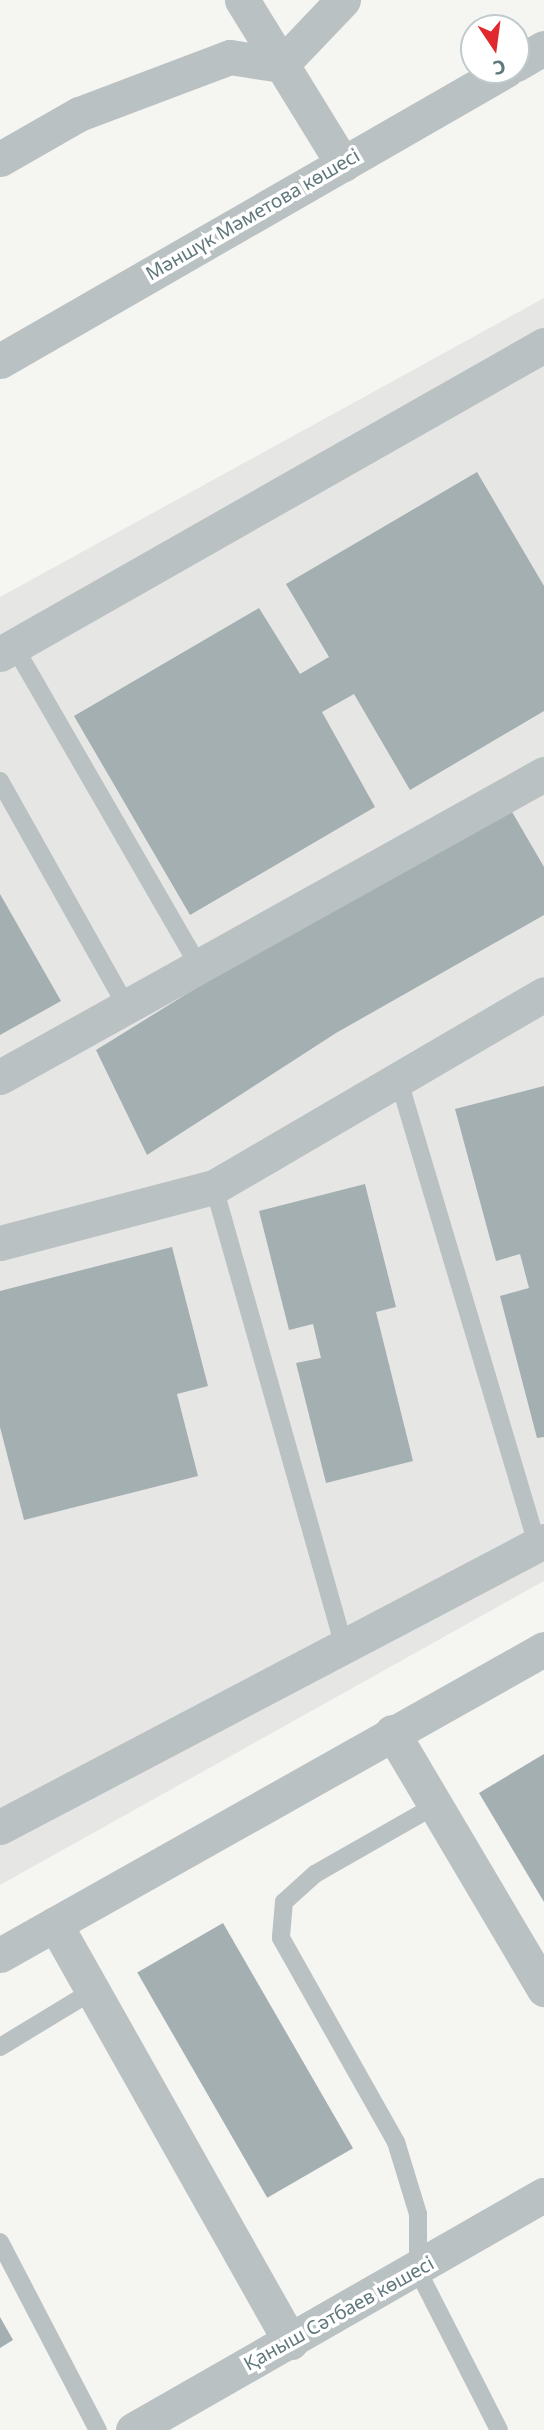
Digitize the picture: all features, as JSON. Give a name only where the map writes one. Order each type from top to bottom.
[{"type":"street","points":[[242,0],[343,164]]},
{"type":"street","points":[[281,65],[343,0]]},
{"type":"street","points":[[0,159],[79,114],[230,57],[281,65]]},
{"type":"street","name":"Мәншүк Мәметова көшесі","points":[[0,361],[482,84]]},
{"type":"street","points":[[7,650],[544,345]]},
{"type":"street","points":[[0,1077],[544,774]]},
{"type":"street","points":[[0,1243],[214,1187],[544,994]]},
{"type":"street","points":[[0,1827],[541,1543]]},
{"type":"street","points":[[0,1955],[392,1732],[544,1649]]},
{"type":"street","points":[[392,1732],[544,1989]]},
{"type":"street","points":[[55,1924],[291,2342]]},
{"type":"street","name":"Қаныш Сәтбаев көшесі","points":[[133,2430],[418,2271],[544,2195]]},
{"type":"lane","points":[[7,650],[199,966]]},
{"type":"lane","points":[[0,781],[127,1007]]},
{"type":"lane","points":[[399,1081],[541,1543]]},
{"type":"lane","points":[[214,1187],[344,1646]]},
{"type":"lane","points":[[436,1805],[315,1874],[284,1902],[281,1938],[396,2142],[418,2214],[418,2271],[499,2430]]},
{"type":"lane","points":[[0,2047],[94,1990]]},
{"type":"lane","points":[[0,2242],[98,2430]]},
{"type":"shaded area","points":[[544,298],[544,1581],[0,1885],[0,597]]},
{"type":"building","points":[[477,472],[544,586],[544,711],[410,790],[354,694],[322,712],[375,807],[190,915],[74,716],[259,608],[300,674],[329,657],[286,584]]},
{"type":"building","points":[[508,805],[544,867],[544,915],[336,1033],[147,1155],[96,1050],[316,914]]},
{"type":"building","points":[[0,894],[61,1001],[0,1035]]},
{"type":"building","points":[[544,1086],[544,1437],[537,1438],[500,1296],[529,1288],[520,1254],[496,1261],[455,1109]]},
{"type":"building","points":[[365,1184],[396,1307],[376,1312],[413,1461],[326,1483],[296,1363],[321,1358],[313,1324],[289,1330],[259,1211]]},
{"type":"building","points":[[172,1247],[208,1386],[177,1394],[198,1476],[24,1520],[0,1427],[0,1291]]},
{"type":"building","points":[[544,1754],[544,1902],[479,1793]]},
{"type":"building","points":[[223,1923],[353,2148],[267,2198],[137,1972]]},
{"type":"building","points":[[0,2317],[13,2340],[0,2348]]}]
